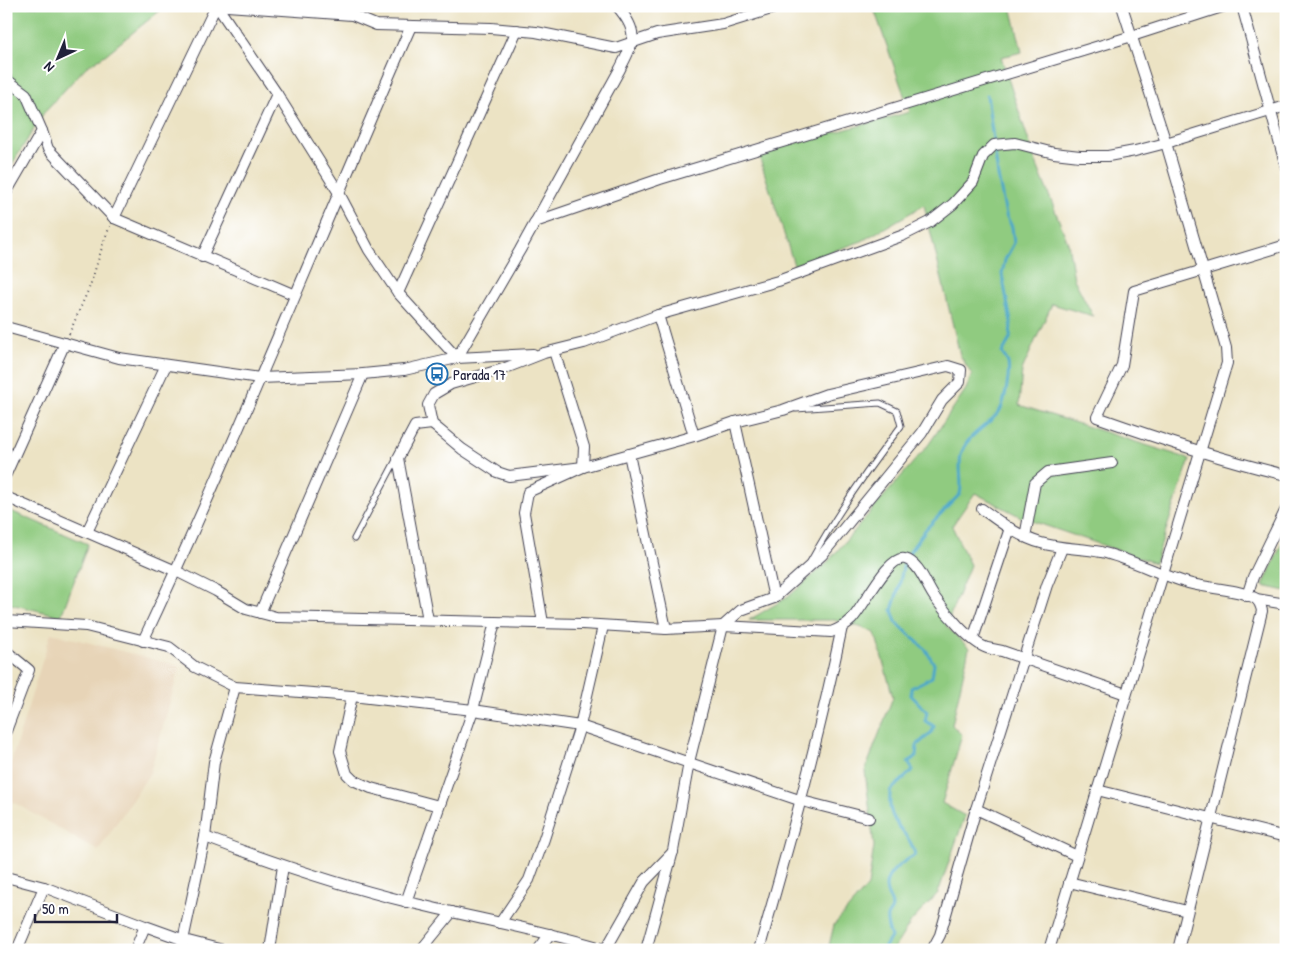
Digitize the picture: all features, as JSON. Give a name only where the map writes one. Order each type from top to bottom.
[{"type":"street","points":[[114,218],[216,6],[277,94],[339,193],[370,250],[398,293],[457,358]]},
{"type":"street","points":[[227,6],[352,15],[376,25],[536,32],[616,48],[657,34],[723,24],[781,6]]},
{"type":"street","points":[[457,358],[620,70],[634,41],[629,22],[617,6]]},
{"type":"street","points":[[1048,950],[1201,451],[1226,363],[1226,348],[1166,142],[1122,6]]},
{"type":"street","points":[[535,222],[660,178],[1226,6]]},
{"type":"street","points":[[1242,6],[1286,167]]},
{"type":"street","points":[[143,641],[176,571],[411,26]]},
{"type":"street","points":[[398,293],[517,30]]},
{"type":"street","points":[[6,78],[26,94],[48,149],[114,218],[202,257],[296,295]]},
{"type":"street","points":[[202,257],[277,94]]},
{"type":"street","points":[[583,467],[509,476],[497,472],[462,449],[432,424],[428,405],[434,394],[450,384],[503,369],[549,352],[584,343],[658,315],[778,281],[904,235],[930,222],[953,204],[973,182],[983,156],[994,145],[1016,143],[1054,153],[1080,156],[1108,156],[1135,151],[1286,106]]},
{"type":"street","points":[[6,193],[42,131]]},
{"type":"street","points":[[1286,244],[1134,292],[1122,365],[1097,417],[1159,440],[1286,475]]},
{"type":"street","points":[[658,315],[694,436]]},
{"type":"street","points":[[6,327],[119,358],[260,378],[363,374],[404,370],[457,358],[549,352]]},
{"type":"street","points":[[6,474],[65,343]]},
{"type":"street","points":[[549,352],[584,447],[583,467]]},
{"type":"street","points":[[87,532],[166,365]]},
{"type":"street","points":[[543,623],[524,513],[528,492],[583,467],[694,436],[735,422],[783,410],[827,394],[948,366],[961,370],[960,382],[942,400],[922,433],[822,555],[774,598],[741,610],[723,626],[689,762],[673,851],[646,950]]},
{"type":"street","points":[[260,614],[363,374]]},
{"type":"street","points":[[735,422],[774,598]]},
{"type":"street","points":[[428,620],[398,458],[415,426],[432,424]]},
{"type":"street","points":[[629,454],[666,629]]},
{"type":"street","points":[[1025,537],[1035,483],[1048,472],[1112,463]]},
{"type":"street","points":[[6,497],[176,571],[216,591],[246,609],[260,614],[276,616],[543,623],[666,629],[723,626],[831,632],[842,628],[852,620],[889,566],[897,559],[905,559],[915,566],[935,598],[973,639],[986,648],[1002,651],[1126,694]]},
{"type":"street","points":[[982,509],[1025,537],[1041,543],[1062,548],[1103,552],[1163,575],[1190,583],[1286,604]]},
{"type":"street","points":[[1251,597],[1253,577],[1286,509]]},
{"type":"street","points":[[973,639],[1010,528]]},
{"type":"street","points":[[932,950],[940,935],[976,809],[1047,585],[1062,548]]},
{"type":"street","points":[[1178,950],[1262,611],[1260,604],[1251,597]]},
{"type":"street","points":[[6,621],[86,626],[169,647],[194,667],[235,686],[352,696],[473,710],[580,726],[802,801],[869,818]]},
{"type":"street","points":[[406,902],[473,710],[495,622]]},
{"type":"street","points":[[500,923],[529,880],[580,726],[604,626]]},
{"type":"street","points":[[759,950],[802,801],[842,628]]},
{"type":"street","points":[[6,651],[29,670],[6,731]]},
{"type":"street","points":[[183,945],[205,837],[214,762],[235,686]]},
{"type":"street","points":[[352,696],[340,751],[347,774],[353,780],[371,788],[439,806]]},
{"type":"street","points":[[1097,790],[1286,838]]},
{"type":"street","points":[[976,809],[1077,856]]},
{"type":"street","points":[[205,837],[283,866],[406,902],[550,934],[590,947],[607,950],[644,882],[673,851]]},
{"type":"street","points":[[270,950],[283,866]]},
{"type":"street","points":[[6,877],[44,887],[145,926],[183,945],[223,950]]},
{"type":"street","points":[[1069,882],[1187,911]]},
{"type":"street","points":[[18,950],[44,887]]},
{"type":"street","points":[[421,950],[452,912]]},
{"type":"street","points":[[134,950],[145,926]]},
{"type":"street","points":[[538,950],[550,934]]},
{"type":"lane","points":[[783,410],[880,403],[896,411],[901,426],[859,481],[806,569]]},
{"type":"lane","points":[[354,539],[398,458]]},
{"type":"path","points":[[65,343],[90,286],[104,240],[114,218]]},
{"type":"shaded area","points":[[51,633],[180,666],[150,773],[98,851],[6,798],[6,778]]},
{"type":"green space","points":[[6,6],[176,6],[162,9],[105,55],[86,67],[45,111],[6,174]]},
{"type":"green space","points":[[873,6],[1011,6],[1022,52],[1001,57],[1035,160],[1068,243],[1074,279],[1093,316],[1052,304],[1022,370],[1019,405],[1190,459],[1155,563],[1023,518],[975,493],[952,526],[970,565],[946,626],[969,648],[952,725],[962,735],[942,803],[965,816],[938,893],[911,922],[893,950],[828,950],[834,925],[868,886],[874,846],[865,771],[893,697],[875,633],[834,620],[749,620],[788,597],[825,565],[929,444],[966,389],[972,375],[960,355],[924,205],[862,241],[794,265],[758,153],[910,112]]},
{"type":"green space","points":[[6,509],[88,544],[61,616],[6,603]]},
{"type":"green space","points":[[1286,534],[1286,591],[1263,586]]},
{"type":"waterway","points":[[883,950],[891,937],[887,917],[892,907],[887,892],[887,880],[894,870],[915,855],[911,843],[893,817],[890,806],[890,791],[913,770],[908,762],[916,757],[917,745],[932,732],[934,726],[925,721],[927,712],[911,695],[911,688],[932,677],[934,664],[926,650],[896,622],[892,610],[903,567],[910,551],[926,529],[960,494],[961,455],[967,442],[999,412],[1008,381],[1008,363],[1002,353],[1010,339],[1011,322],[1002,274],[1005,260],[1014,243],[1012,227],[1006,215],[998,176],[987,95]]},
{"type":"place","name":"Parada 17","points":[[437,374]]}]
